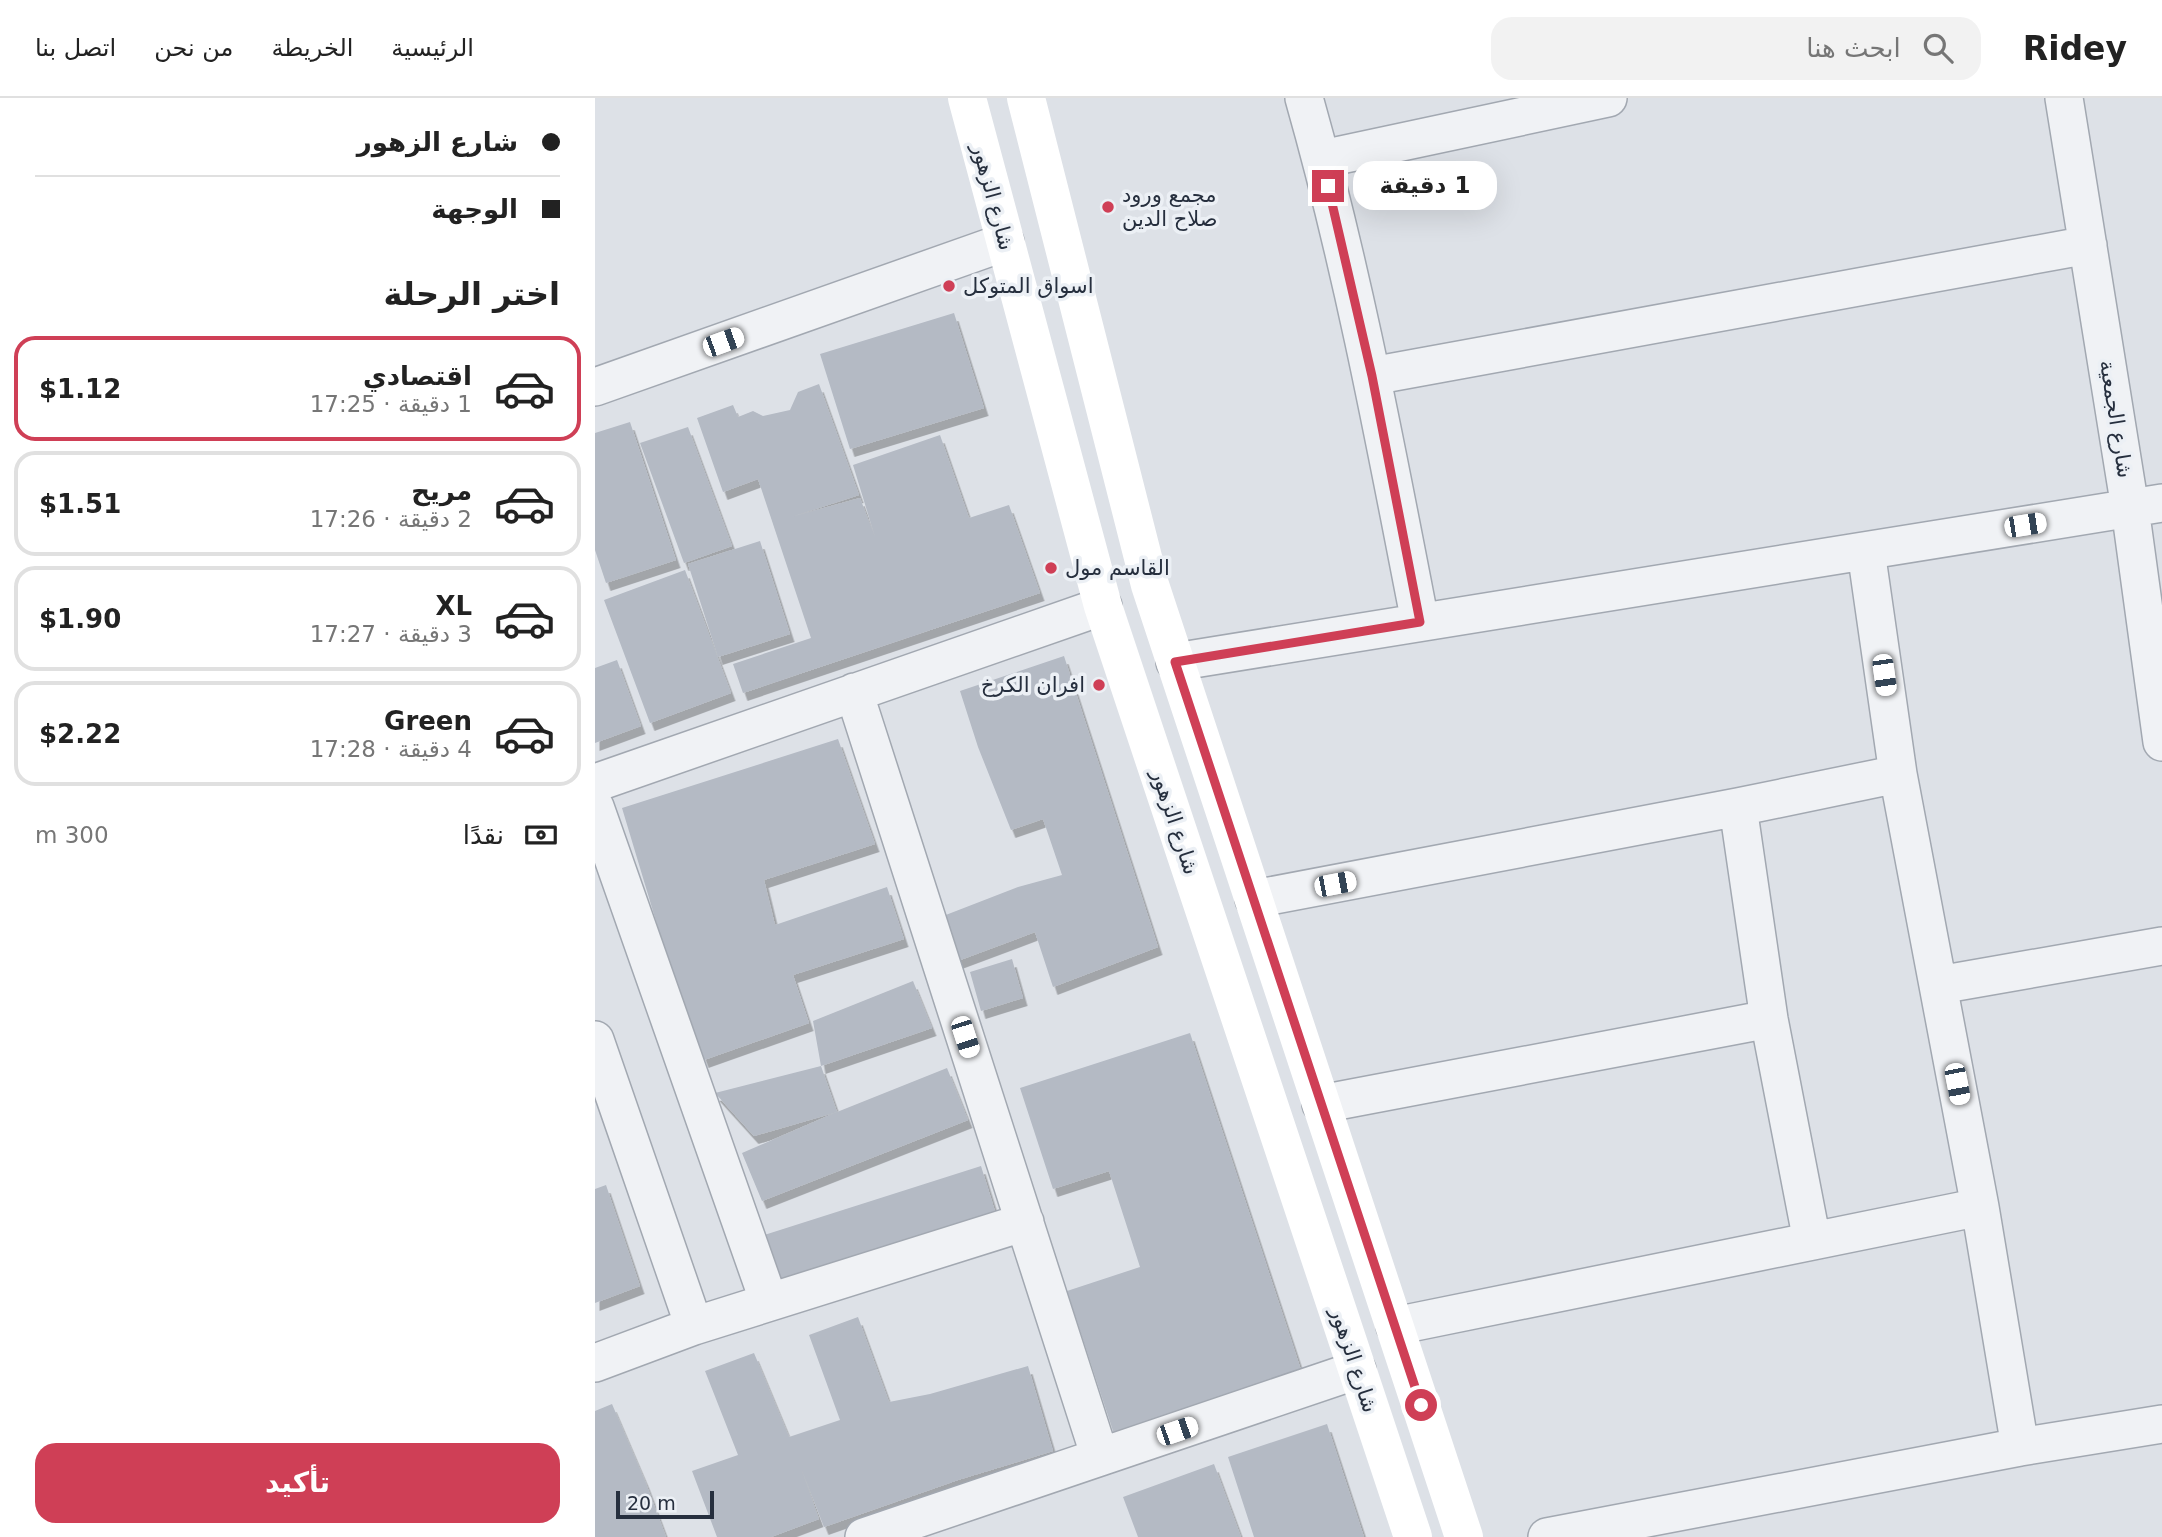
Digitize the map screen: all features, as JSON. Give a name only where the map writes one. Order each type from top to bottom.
[{"type":"main road","name":"شارع الزهور","points":[[967,98],[1103,606],[1413,1537]]},
{"type":"main road","points":[[1026,98],[1150,585],[1464,1537]]},
{"type":"main road","points":[[1192,874],[1241,861]]},
{"type":"street","points":[[1304,98],[1322,159],[1372,376],[1420,622]]},
{"type":"street","points":[[1322,159],[1564,102],[1608,98]]},
{"type":"street","name":"شارع الجمعية","points":[[2064,98],[2088,245],[2146,505],[2162,742]]},
{"type":"street","points":[[595,387],[1005,242]]},
{"type":"street","points":[[1372,376],[2088,245]]},
{"type":"street","points":[[1175,662],[2146,505]]},
{"type":"street","points":[[1866,551],[1898,774],[1980,1207],[2020,1447]]},
{"type":"street","points":[[595,783],[1103,606]]},
{"type":"street","points":[[854,692],[1100,1457]]},
{"type":"street","points":[[1254,900],[1898,774]]},
{"type":"street","points":[[595,807],[769,1302]]},
{"type":"street","points":[[1738,807],[1769,1019],[1812,1241]]},
{"type":"street","points":[[1939,985],[2162,946]]},
{"type":"street","points":[[1321,1104],[1769,1019]]},
{"type":"street","points":[[595,1040],[694,1326]]},
{"type":"street","points":[[1395,1326],[1980,1207]]},
{"type":"street","points":[[595,1363],[694,1326],[1025,1222]]},
{"type":"street","points":[[864,1537],[1357,1370]]},
{"type":"street","points":[[1547,1537],[2020,1447],[2162,1424]]},
{"type":"building","points":[[954,313],[984,408],[850,449],[820,354]]},
{"type":"building","points":[[819,384],[859,495],[791,517],[860,498],[875,537],[853,465],[940,435],[969,518],[1009,505],[1040,593],[743,693],[733,664],[811,638],[758,479],[723,492],[697,418],[733,405],[738,417],[753,411],[763,416],[790,410],[798,392]]},
{"type":"building","points":[[630,422],[676,560],[606,583],[595,550],[595,433]]},
{"type":"building","points":[[688,427],[732,546],[684,563],[640,443]]},
{"type":"building","points":[[760,541],[790,634],[718,657],[688,564]]},
{"type":"building","points":[[685,570],[731,693],[650,723],[604,600]]},
{"type":"building","points":[[1064,656],[1158,947],[1053,987],[1035,932],[955,962],[938,918],[1018,887],[1062,875],[1043,819],[1011,830],[978,747],[960,691]]},
{"type":"building","points":[[617,660],[641,726],[595,743],[595,668]]},
{"type":"building","points":[[838,739],[875,844],[764,880],[775,925],[887,887],[904,939],[793,975],[809,1023],[704,1060],[668,961],[622,808]]},
{"type":"building","points":[[1012,959],[1023,998],[981,1011],[970,972]]},
{"type":"building","points":[[913,981],[932,1028],[821,1066],[813,1021]]},
{"type":"building","points":[[1190,1033],[1302,1373],[1114,1434],[1067,1291],[1140,1267],[1109,1171],[1053,1189],[1020,1088]]},
{"type":"building","points":[[821,1066],[837,1112],[754,1136],[715,1093]]},
{"type":"building","points":[[947,1068],[968,1120],[762,1201],[742,1153]]},
{"type":"building","points":[[981,1166],[998,1221],[776,1290],[758,1237]]},
{"type":"building","points":[[606,1185],[640,1286],[595,1303],[595,1189]]},
{"type":"building","points":[[858,1317],[889,1402],[930,1394],[1028,1366],[1053,1451],[958,1480],[824,1527],[801,1468],[819,1519],[771,1537],[717,1537],[692,1471],[738,1455],[705,1371],[754,1353],[789,1437],[840,1420],[809,1335]]},
{"type":"building","points":[[612,1404],[666,1537],[595,1537],[595,1411]]},
{"type":"building","points":[[1327,1424],[1364,1537],[1254,1537],[1228,1457]]},
{"type":"building","points":[[1214,1464],[1241,1537],[1138,1537],[1123,1497]]},
{"type":"place","name":"مجمع ورود صلاح الدين","points":[[1108,207]]},
{"type":"place","name":"اسواق المتوكل","points":[[949,286]]},
{"type":"place","name":"القاسم مول","points":[[1051,568]]},
{"type":"place","name":"افران الكرخ","points":[[1099,685]]},
{"type":"route","points":[[1328,186],[1372,376],[1420,622],[1175,662],[1421,1405]]}]
